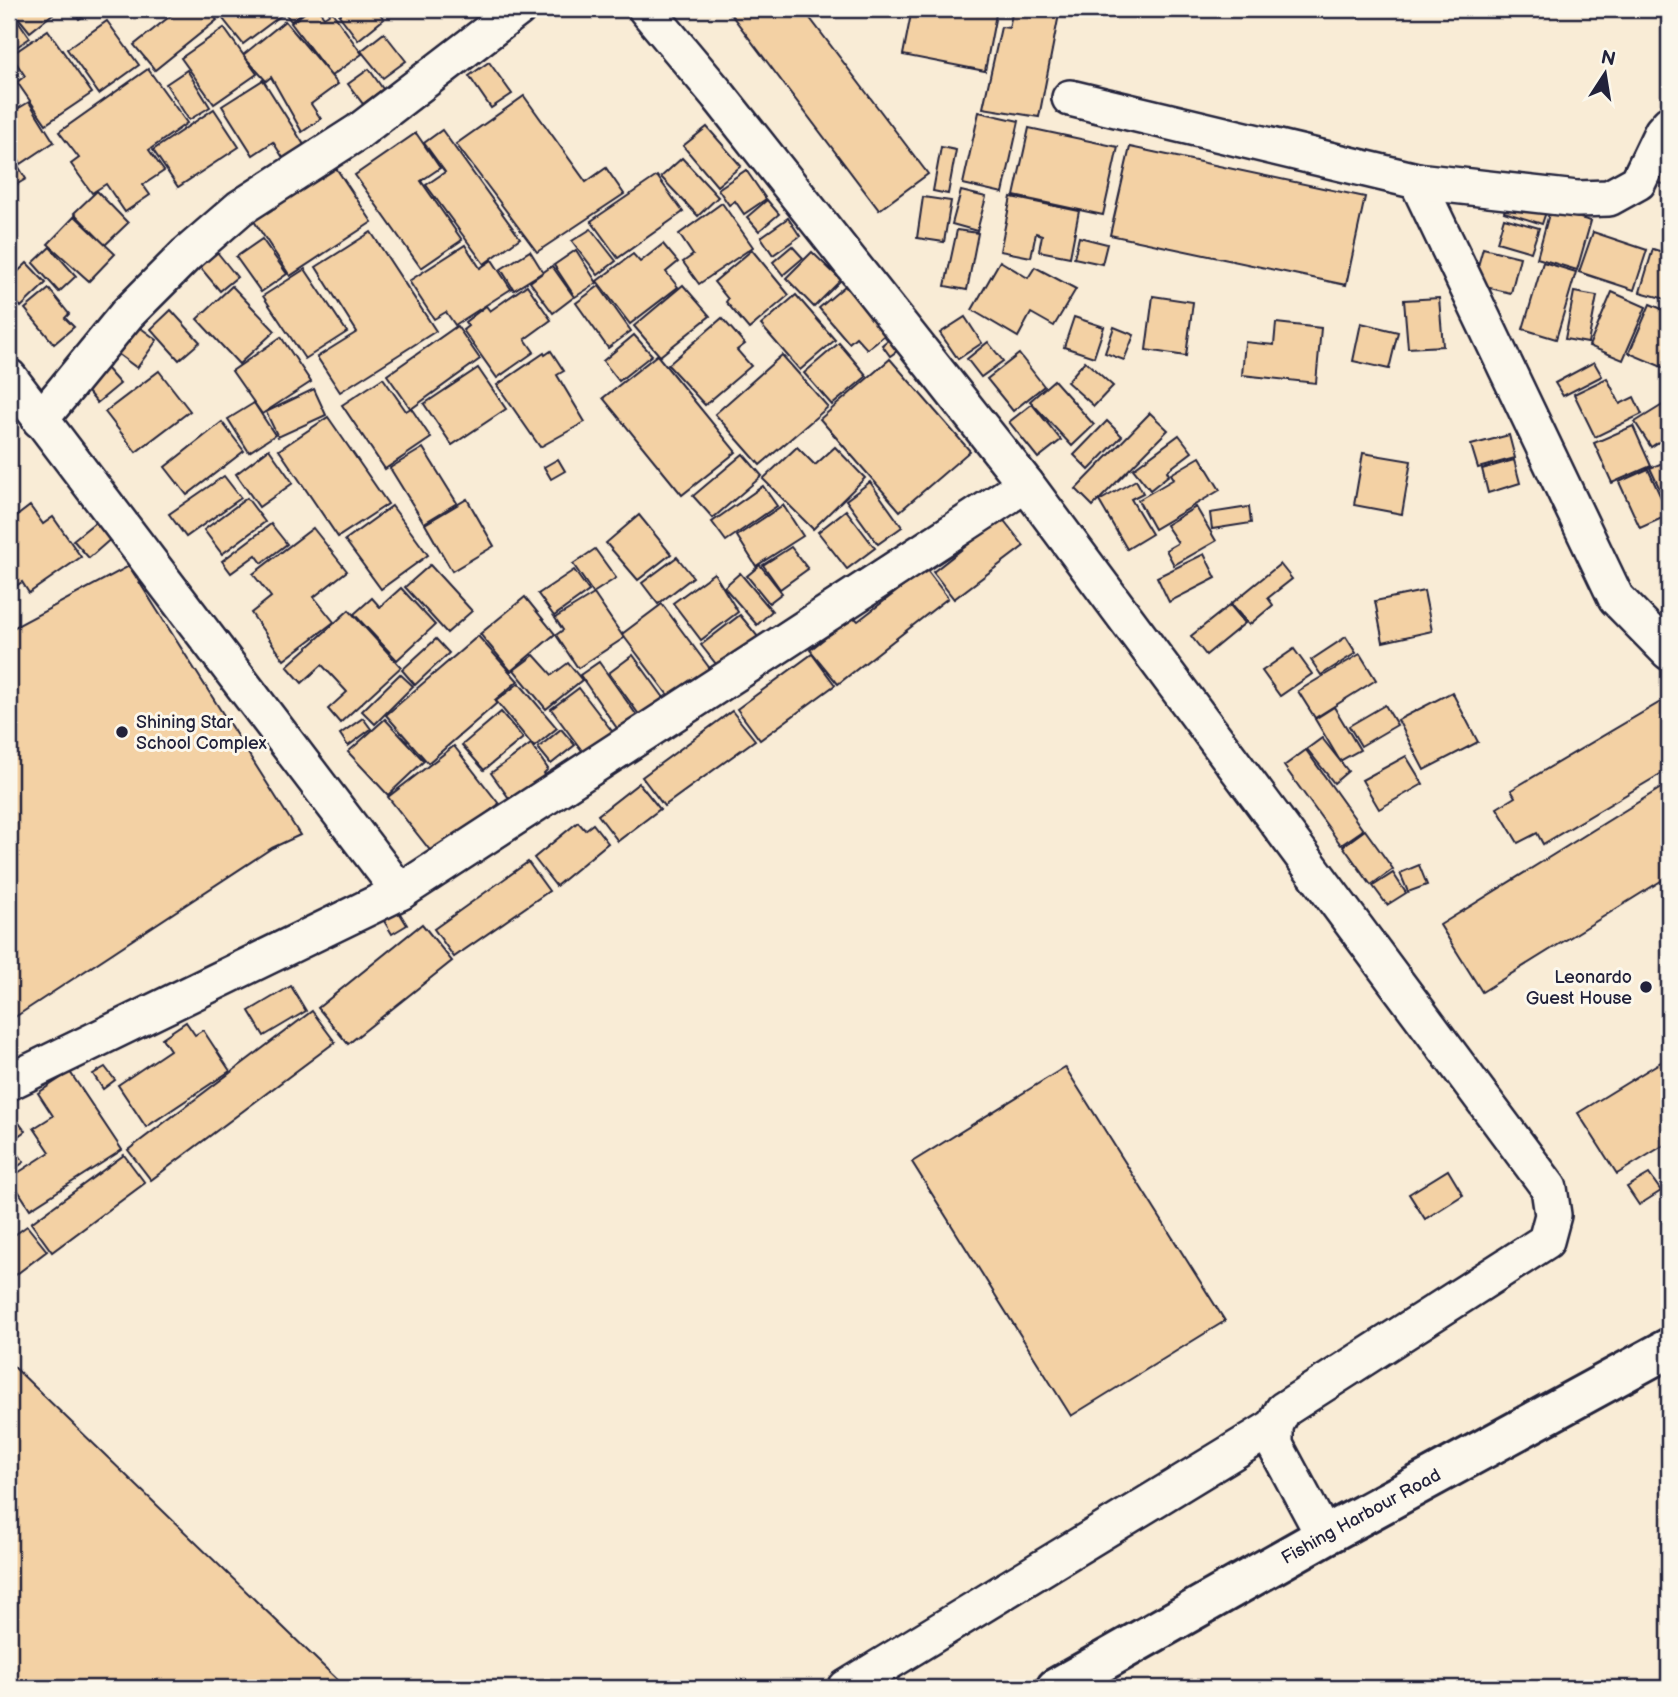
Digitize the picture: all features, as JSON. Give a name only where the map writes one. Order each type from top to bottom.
[{"type":"street","points":[[40,420],[127,314],[187,254],[240,208],[358,132],[518,9]]},
{"type":"street","points":[[646,9],[718,95],[1026,484],[1549,1188],[1553,1215],[1546,1241],[1283,1410],[1275,1426],[1275,1445],[1324,1536]]},
{"type":"street","points":[[1070,98],[1417,181],[1577,199],[1609,198],[1638,182],[1662,132],[1669,124]]},
{"type":"street","points":[[1417,181],[1616,598],[1669,652]]},
{"type":"street","points":[[9,377],[401,892]]},
{"type":"street","points":[[9,1082],[401,892],[1026,484]]},
{"type":"street","name":"Fishing Harbour Road","points":[[1056,1688],[1324,1536],[1669,1348]]},
{"type":"street","points":[[846,1688],[1275,1426]]},
{"type":"building","points":[[59,9],[30,32],[13,11]]},
{"type":"building","points":[[72,9],[95,9],[79,19]]},
{"type":"building","points":[[179,9],[208,9],[217,20],[155,70],[134,45]]},
{"type":"building","points":[[279,9],[283,14],[243,44],[216,10]]},
{"type":"building","points":[[282,9],[306,9],[306,10],[291,21]]},
{"type":"building","points":[[310,9],[318,9],[324,17],[332,12],[362,54],[331,76],[291,23]]},
{"type":"building","points":[[347,9],[376,9],[384,19],[358,40],[339,15]]},
{"type":"building","points":[[727,9],[803,9],[928,174],[879,210]]},
{"type":"building","points":[[912,9],[997,9],[985,71],[903,55]]},
{"type":"building","points":[[1013,9],[1060,9],[1039,117],[983,108],[1001,27],[1009,28]]},
{"type":"building","points":[[12,12],[30,38],[9,52],[9,14]]},
{"type":"building","points":[[107,21],[139,65],[99,94],[67,49]]},
{"type":"building","points":[[285,21],[338,84],[311,104],[321,119],[302,132],[271,77],[266,81],[243,55]]},
{"type":"building","points":[[224,28],[257,74],[214,104],[181,58]]},
{"type":"building","points":[[48,30],[92,93],[46,124],[17,82],[25,76],[11,55]]},
{"type":"building","points":[[384,33],[406,61],[383,78],[361,51]]},
{"type":"building","points":[[489,62],[512,94],[491,108],[469,76]]},
{"type":"building","points":[[148,69],[187,123],[149,150],[164,171],[143,185],[150,195],[125,212],[106,184],[92,193],[71,164],[79,158],[59,132]]},
{"type":"building","points":[[369,69],[383,89],[363,104],[348,84]]},
{"type":"building","points":[[187,70],[210,107],[189,120],[166,84]]},
{"type":"building","points":[[263,80],[306,148],[285,161],[273,142],[253,155],[222,106]]},
{"type":"building","points":[[524,96],[586,182],[606,168],[624,194],[537,252],[456,144]]},
{"type":"building","points":[[29,102],[54,142],[21,164],[9,145],[9,114]]},
{"type":"building","points":[[214,109],[239,147],[178,187],[153,150]]},
{"type":"building","points":[[979,112],[1019,121],[1003,193],[963,184]]},
{"type":"building","points":[[707,127],[741,166],[717,186],[683,146]]},
{"type":"building","points":[[1029,128],[1118,147],[1103,215],[1014,196]]},
{"type":"building","points":[[442,130],[520,238],[484,264],[426,185],[445,172],[424,143]]},
{"type":"building","points":[[416,133],[440,168],[421,181],[462,240],[421,268],[355,175]]},
{"type":"building","points":[[1669,137],[1669,185],[1659,183]]},
{"type":"building","points":[[941,147],[956,150],[948,194],[933,191]]},
{"type":"building","points":[[1130,147],[1365,197],[1346,285],[1110,235]]},
{"type":"building","points":[[9,151],[26,179],[9,189]]},
{"type":"building","points":[[682,158],[718,197],[698,216],[661,177]]},
{"type":"building","points":[[334,165],[372,222],[290,276],[252,218]]},
{"type":"building","points":[[746,170],[766,199],[744,214],[735,201],[729,205],[718,189]]},
{"type":"building","points":[[657,176],[683,212],[618,258],[591,221]]},
{"type":"building","points":[[97,191],[128,223],[105,245],[74,213]]},
{"type":"building","points":[[961,191],[986,197],[977,231],[952,224]]},
{"type":"building","points":[[1510,195],[1548,206],[1542,224],[1504,212]]},
{"type":"building","points":[[923,197],[951,201],[944,242],[917,238]]},
{"type":"building","points":[[1011,197],[1079,211],[1070,257],[1039,251],[1042,235],[1036,233],[1031,257],[1000,251]]},
{"type":"building","points":[[767,200],[779,214],[759,231],[747,217]]},
{"type":"building","points":[[722,203],[753,247],[699,284],[683,262],[693,255],[679,234]]},
{"type":"building","points":[[1550,210],[1591,221],[1577,270],[1537,258]]},
{"type":"building","points":[[75,216],[115,254],[89,281],[48,244]]},
{"type":"building","points":[[788,218],[800,236],[773,255],[761,237]]},
{"type":"building","points":[[1504,218],[1539,228],[1531,252],[1497,242]]},
{"type":"building","points":[[591,229],[616,261],[598,275],[572,241]]},
{"type":"building","points":[[957,230],[978,233],[967,290],[945,286]]},
{"type":"building","points":[[371,232],[436,331],[340,392],[317,357],[357,332],[316,267]]},
{"type":"building","points":[[1593,232],[1647,250],[1634,290],[1579,272]]},
{"type":"building","points":[[1079,237],[1107,244],[1102,264],[1074,258]]},
{"type":"building","points":[[262,239],[287,274],[261,292],[236,257]]},
{"type":"building","points":[[663,244],[678,262],[666,272],[678,287],[630,324],[597,281],[633,254],[640,262]]},
{"type":"building","points":[[465,245],[480,268],[492,260],[511,289],[455,325],[446,312],[434,319],[409,281]]},
{"type":"building","points":[[792,246],[803,258],[783,275],[773,262]]},
{"type":"building","points":[[50,247],[76,276],[59,292],[33,263]]},
{"type":"building","points":[[1483,248],[1520,257],[1511,293],[1473,284]]},
{"type":"building","points":[[1653,249],[1669,254],[1669,300],[1640,292]]},
{"type":"building","points":[[576,250],[597,283],[575,297],[554,265]]},
{"type":"building","points":[[752,250],[789,295],[749,329],[726,302],[728,299],[714,282]]},
{"type":"building","points":[[530,251],[543,272],[514,290],[501,269]]},
{"type":"building","points":[[217,252],[237,277],[220,291],[199,266]]},
{"type":"building","points":[[812,252],[841,280],[814,307],[786,278]]},
{"type":"building","points":[[1000,261],[1028,278],[1035,267],[1076,289],[1054,326],[1031,313],[1018,337],[972,310]]},
{"type":"building","points":[[1543,262],[1576,272],[1556,339],[1523,329]]},
{"type":"building","points":[[27,263],[46,283],[21,307],[9,294],[9,280]]},
{"type":"building","points":[[552,266],[574,297],[553,313],[530,282]]},
{"type":"building","points":[[305,269],[347,332],[305,359],[263,296]]},
{"type":"building","points":[[527,285],[551,320],[525,339],[534,352],[497,378],[463,330],[468,326],[465,322],[486,306],[490,311]]},
{"type":"building","points":[[683,285],[710,316],[660,356],[634,326]]},
{"type":"building","points":[[232,286],[275,331],[239,364],[197,319]]},
{"type":"building","points":[[599,286],[631,331],[608,348],[576,303]]},
{"type":"building","points":[[845,286],[886,334],[867,349],[856,337],[849,343],[819,308]]},
{"type":"building","points":[[49,289],[69,314],[65,318],[74,327],[54,344],[25,309]]},
{"type":"building","points":[[1574,292],[1597,296],[1588,343],[1565,339]]},
{"type":"building","points":[[1612,292],[1646,307],[1623,360],[1589,346]]},
{"type":"building","points":[[796,295],[835,340],[800,370],[761,325]]},
{"type":"building","points":[[1153,296],[1193,302],[1186,356],[1146,350]]},
{"type":"building","points":[[1439,298],[1443,346],[1408,348],[1404,300]]},
{"type":"building","points":[[1650,304],[1669,312],[1669,370],[1629,353]]},
{"type":"building","points":[[171,310],[200,342],[179,360],[151,329]]},
{"type":"building","points":[[965,317],[982,343],[958,359],[940,333]]},
{"type":"building","points":[[1074,317],[1104,327],[1094,357],[1064,347]]},
{"type":"building","points":[[722,318],[745,344],[737,350],[751,366],[705,405],[668,365]]},
{"type":"building","points":[[1276,323],[1321,328],[1316,383],[1242,375],[1245,342],[1274,345]]},
{"type":"building","points":[[1361,323],[1398,332],[1389,369],[1353,361]]},
{"type":"building","points":[[138,326],[157,340],[137,368],[118,354]]},
{"type":"building","points":[[457,326],[480,359],[411,409],[387,375]]},
{"type":"building","points":[[1114,327],[1134,335],[1124,360],[1105,353]]},
{"type":"building","points":[[634,335],[652,355],[619,381],[603,361]]},
{"type":"building","points":[[894,335],[904,346],[890,356],[882,345]]},
{"type":"building","points":[[281,337],[311,382],[262,414],[232,371]]},
{"type":"building","points":[[988,342],[1003,361],[981,377],[967,359]]},
{"type":"building","points":[[839,343],[867,376],[832,405],[804,373]]},
{"type":"building","points":[[551,351],[564,371],[557,375],[585,422],[540,447],[497,385]]},
{"type":"building","points":[[1019,354],[1044,386],[1013,411],[987,379]]},
{"type":"building","points":[[657,355],[736,452],[682,495],[603,398]]},
{"type":"building","points":[[782,355],[828,407],[760,465],[715,414]]},
{"type":"building","points":[[890,359],[970,451],[900,511],[820,419]]},
{"type":"building","points":[[1085,361],[1113,386],[1094,406],[1067,382]]},
{"type":"building","points":[[1594,362],[1602,376],[1563,396],[1555,383]]},
{"type":"building","points":[[106,368],[120,384],[97,403],[84,387]]},
{"type":"building","points":[[478,368],[506,409],[452,445],[424,404]]},
{"type":"building","points":[[159,371],[190,411],[136,452],[105,412]]},
{"type":"building","points":[[383,378],[406,411],[411,408],[431,438],[385,469],[342,405]]},
{"type":"building","points":[[1607,378],[1620,404],[1634,397],[1642,414],[1595,437],[1574,394]]},
{"type":"building","points":[[1054,380],[1094,425],[1072,446],[1030,401]]},
{"type":"building","points":[[314,389],[326,415],[278,437],[266,412]]},
{"type":"building","points":[[1669,401],[1669,435],[1651,447],[1635,422]]},
{"type":"building","points":[[254,403],[275,435],[249,452],[228,419]]},
{"type":"building","points":[[1032,404],[1061,440],[1038,458],[1009,422]]},
{"type":"building","points":[[1150,413],[1168,430],[1093,506],[1076,489]]},
{"type":"building","points":[[328,417],[388,504],[338,537],[279,450]]},
{"type":"building","points":[[1107,421],[1122,436],[1089,470],[1074,455]]},
{"type":"building","points":[[222,422],[244,451],[187,495],[165,467]]},
{"type":"building","points":[[1633,426],[1651,466],[1612,483],[1594,443]]},
{"type":"building","points":[[1179,435],[1192,452],[1167,471],[1169,475],[1150,490],[1133,469]]},
{"type":"building","points":[[1509,435],[1515,458],[1478,468],[1471,445]]},
{"type":"building","points":[[797,447],[815,465],[835,447],[865,478],[813,529],[763,479]]},
{"type":"building","points":[[423,448],[457,503],[424,523],[390,468]]},
{"type":"building","points":[[269,449],[293,483],[259,507],[236,474]]},
{"type":"building","points":[[1363,453],[1411,461],[1402,514],[1354,505]]},
{"type":"building","points":[[743,454],[762,476],[713,518],[693,496]]},
{"type":"building","points":[[1200,457],[1220,490],[1154,529],[1138,500],[1174,479],[1171,474]]},
{"type":"building","points":[[558,459],[565,471],[551,479],[544,467]]},
{"type":"building","points":[[1514,460],[1520,483],[1488,493],[1482,469]]},
{"type":"building","points":[[1665,462],[1669,472],[1669,498],[1665,500],[1650,468]]},
{"type":"building","points":[[1648,469],[1669,515],[1640,528],[1619,482]]},
{"type":"building","points":[[224,476],[241,498],[186,537],[169,514]]},
{"type":"building","points":[[1136,480],[1143,493],[1131,499],[1152,534],[1127,549],[1099,501]]},
{"type":"building","points":[[870,482],[902,527],[878,544],[846,500]]},
{"type":"building","points":[[763,486],[777,506],[726,541],[712,522]]},
{"type":"building","points":[[247,498],[265,522],[222,554],[204,530]]},
{"type":"building","points":[[467,499],[494,546],[452,571],[425,524]]},
{"type":"building","points":[[783,505],[803,536],[756,566],[737,536]]},
{"type":"building","points":[[30,506],[43,524],[53,517],[81,557],[29,593],[22,582],[9,591],[9,538],[16,533],[9,522]]},
{"type":"building","points":[[392,506],[428,555],[381,589],[345,540]]},
{"type":"building","points":[[1196,507],[1216,541],[1174,565],[1166,550],[1178,543],[1166,525]]},
{"type":"building","points":[[1249,507],[1251,523],[1212,529],[1210,513]]},
{"type":"building","points":[[846,510],[875,548],[847,569],[818,532]]},
{"type":"building","points":[[639,515],[671,554],[638,580],[606,543]]},
{"type":"building","points":[[1002,518],[1024,546],[954,599],[933,572]]},
{"type":"building","points":[[98,520],[113,537],[89,558],[73,540]]},
{"type":"building","points":[[271,524],[287,544],[262,563],[256,555],[231,573],[222,561]]},
{"type":"building","points":[[313,528],[347,571],[314,597],[334,622],[284,660],[251,613],[271,597],[253,574]]},
{"type":"building","points":[[791,547],[808,569],[780,589],[763,565]]},
{"type":"building","points":[[595,549],[616,578],[593,593],[573,564]]},
{"type":"building","points":[[1204,554],[1216,578],[1169,602],[1157,577]]},
{"type":"building","points":[[677,557],[693,577],[658,604],[642,583]]},
{"type":"building","points":[[1280,564],[1292,579],[1268,598],[1273,605],[1249,625],[1231,604]]},
{"type":"building","points":[[430,565],[472,611],[447,633],[405,587]]},
{"type":"building","points":[[760,565],[782,593],[769,603],[747,576]]},
{"type":"building","name":"Shining Star School Complex","points":[[129,566],[300,835],[272,848],[9,1021],[9,630]]},
{"type":"building","points":[[926,569],[948,598],[838,684],[810,650],[853,616],[858,621]]},
{"type":"building","points":[[574,570],[589,591],[554,616],[538,594]]},
{"type":"building","points":[[714,573],[738,612],[701,640],[673,603]]},
{"type":"building","points":[[740,573],[772,611],[757,625],[724,587]]},
{"type":"building","points":[[401,588],[435,625],[397,660],[354,614],[372,598],[380,607]]},
{"type":"building","points":[[1424,591],[1432,631],[1383,642],[1375,601]]},
{"type":"building","points":[[594,594],[624,638],[578,668],[556,635],[563,630],[555,618]]},
{"type":"building","points":[[525,597],[555,634],[511,671],[480,634]]},
{"type":"building","points":[[662,604],[711,670],[671,699],[622,634]]},
{"type":"building","points":[[1230,605],[1245,623],[1206,655],[1191,636]]},
{"type":"building","points":[[349,610],[401,667],[340,723],[328,709],[347,692],[322,665],[302,683],[287,666]]},
{"type":"building","points":[[740,615],[759,638],[720,669],[701,645]]},
{"type":"building","points":[[478,636],[518,681],[495,700],[497,703],[428,763],[386,715]]},
{"type":"building","points":[[1346,637],[1356,653],[1321,675],[1311,660]]},
{"type":"building","points":[[436,639],[449,653],[415,685],[402,670]]},
{"type":"building","points":[[1294,649],[1312,674],[1280,696],[1262,671]]},
{"type":"building","points":[[812,654],[835,685],[760,740],[737,709]]},
{"type":"building","points":[[1360,654],[1376,680],[1315,718],[1298,691]]},
{"type":"building","points":[[534,655],[552,675],[568,663],[582,680],[546,709],[514,670]]},
{"type":"building","points":[[633,655],[667,702],[643,720],[609,673]]},
{"type":"building","points":[[599,662],[640,720],[621,734],[580,675]]},
{"type":"building","points":[[400,674],[413,686],[375,724],[362,711]]},
{"type":"building","points":[[519,683],[557,728],[534,747],[496,701]]},
{"type":"building","points":[[579,688],[615,735],[586,756],[551,709]]},
{"type":"building","points":[[1452,692],[1478,742],[1424,770],[1398,720]]},
{"type":"building","points":[[1669,697],[1669,769],[1543,844],[1537,833],[1518,843],[1497,808],[1515,797],[1511,790]]},
{"type":"building","points":[[1385,705],[1397,725],[1361,746],[1349,726]]},
{"type":"building","points":[[1334,707],[1360,750],[1340,761],[1315,719]]},
{"type":"building","points":[[732,711],[755,740],[664,806],[642,777]]},
{"type":"building","points":[[501,712],[523,738],[484,770],[462,745]]},
{"type":"building","points":[[363,718],[371,729],[348,746],[340,734]]},
{"type":"building","points":[[385,719],[424,761],[388,795],[348,752]]},
{"type":"building","points":[[561,729],[575,745],[551,764],[538,748]]},
{"type":"building","points":[[1322,738],[1348,771],[1334,783],[1307,749]]},
{"type":"building","points":[[531,744],[548,769],[544,773],[551,783],[516,808],[491,773]]},
{"type":"building","points":[[454,746],[499,804],[433,854],[388,797]]},
{"type":"building","points":[[1306,750],[1363,830],[1341,845],[1284,766]]},
{"type":"building","points":[[1406,756],[1423,784],[1379,809],[1362,780]]},
{"type":"building","points":[[639,783],[660,809],[618,841],[598,815]]},
{"type":"building","points":[[1669,783],[1669,876],[1482,992],[1440,925]]},
{"type":"building","points":[[578,822],[585,830],[593,824],[608,843],[556,886],[534,858]]},
{"type":"building","points":[[1365,830],[1393,869],[1371,885],[1343,846]]},
{"type":"building","points":[[528,862],[549,891],[454,957],[434,929]]},
{"type":"building","points":[[1419,865],[1427,885],[1408,892],[1400,873]]},
{"type":"building","points":[[1393,873],[1406,893],[1387,905],[1373,886]]},
{"type":"building","points":[[396,907],[407,925],[392,934],[381,916]]},
{"type":"building","points":[[422,924],[452,961],[348,1044],[318,1008]]},
{"type":"building","points":[[291,986],[306,1011],[264,1036],[249,1011]]},
{"type":"building","points":[[312,1011],[335,1042],[151,1180],[128,1150]]},
{"type":"building","points":[[186,1022],[195,1035],[203,1030],[230,1071],[146,1127],[118,1085],[170,1050],[162,1038]]},
{"type":"building","points":[[1669,1057],[1669,1142],[1617,1174],[1578,1113]]},
{"type":"building","points":[[105,1067],[115,1080],[103,1089],[93,1074]]},
{"type":"building","points":[[1065,1067],[1225,1321],[1071,1416],[912,1162]]},
{"type":"building","points":[[70,1072],[122,1150],[30,1209],[10,1178],[50,1152],[34,1128],[53,1116],[38,1093]]},
{"type":"building","points":[[11,1112],[25,1131],[10,1142],[24,1162],[9,1173],[9,1114]]},
{"type":"building","points":[[124,1155],[145,1183],[52,1252],[31,1223]]},
{"type":"building","points":[[1448,1170],[1463,1195],[1425,1219],[1409,1194]]},
{"type":"building","points":[[1649,1174],[1661,1191],[1639,1205],[1627,1187]]},
{"type":"building","points":[[27,1226],[47,1251],[9,1280],[9,1239]]},
{"type":"building","points":[[9,1362],[346,1688],[9,1688]]},
{"type":"place","name":"Shining Star School Complex","points":[[122,732]]},
{"type":"place","name":"Leonardo Guest House","points":[[1646,987]]}]
